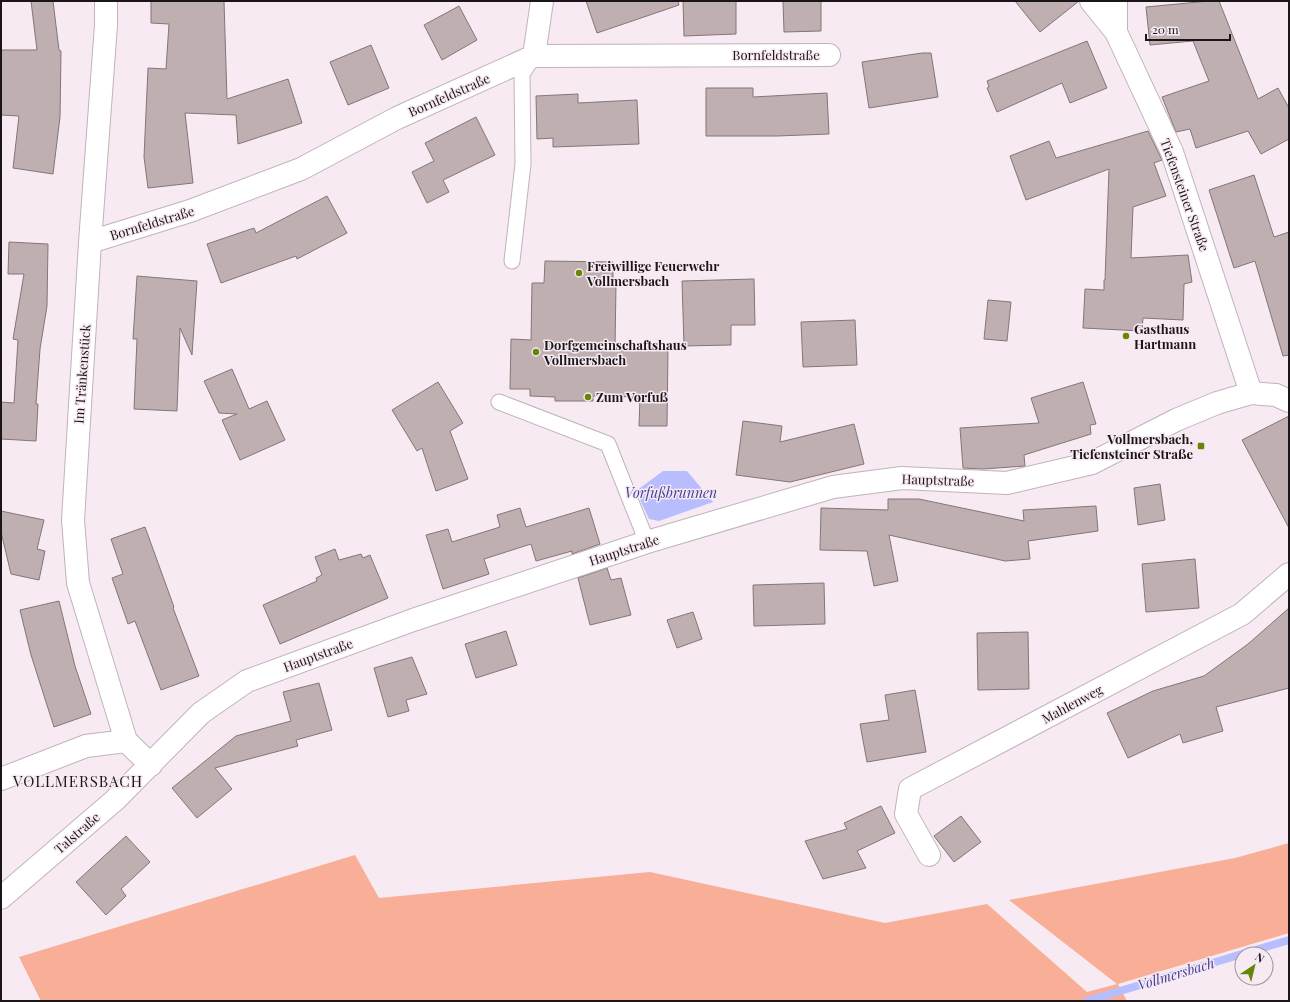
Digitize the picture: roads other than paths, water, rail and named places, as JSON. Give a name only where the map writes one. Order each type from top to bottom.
[{"type":"street","name":"Im Tränkenstück","points":[[106,1],[106,25],[90,242],[73,520],[78,583],[126,741]]},
{"type":"street","points":[[534,56],[542,1]]},
{"type":"street","points":[[1091,1],[1116,32]]},
{"type":"street","name":"Tiefensteiner Straße","points":[[1116,1],[1116,32],[1172,152],[1251,394]]},
{"type":"street","name":"Bornfeldstraße","points":[[90,242],[190,211],[301,170],[397,118],[534,56],[830,55]]},
{"type":"street","name":"Hauptstraße","points":[[151,764],[201,713],[248,681],[414,620],[647,542],[834,486],[902,478],[1007,483],[1092,463],[1176,420],[1217,403],[1251,394],[1276,395],[1289,401]]},
{"type":"street","name":"Mahlenweg","points":[[929,855],[906,814],[910,789],[1242,614],[1289,574]]},
{"type":"street","points":[[1,779],[86,746],[126,741],[151,764]]},
{"type":"street","name":"Talstraße","points":[[1,898],[115,800],[151,764]]},
{"type":"lane","points":[[512,261],[524,164],[522,74],[534,56]]},
{"type":"lane","points":[[499,402],[608,444],[647,542]]},
{"type":"water","name":"Vorfußbrunnen","points":[[663,471],[687,471],[713,502],[659,521],[649,519],[636,491]]},
{"type":"waterway","name":"Vollmersbach","points":[[1269,946],[1289,940]]},
{"type":"waterway","name":"Vollmersbach","points":[[1087,1001],[1234,956]]},
{"type":"place","name":"Freiwillige Feuerwehr Vollmersbach","points":[[579,273]]},
{"type":"place","name":"Gasthaus Hartmann","points":[[1126,336]]},
{"type":"place","name":"Dorfgemeinschaftshaus Vollmersbach","points":[[536,352]]},
{"type":"place","name":"Zum Vorfuß","points":[[588,397]]},
{"type":"place","name":"Vollmersbach, Tiefensteiner Straße","points":[[1201,446]]},
{"type":"district","name":"VOLLMERSBACH","points":[[78,782]]}]
